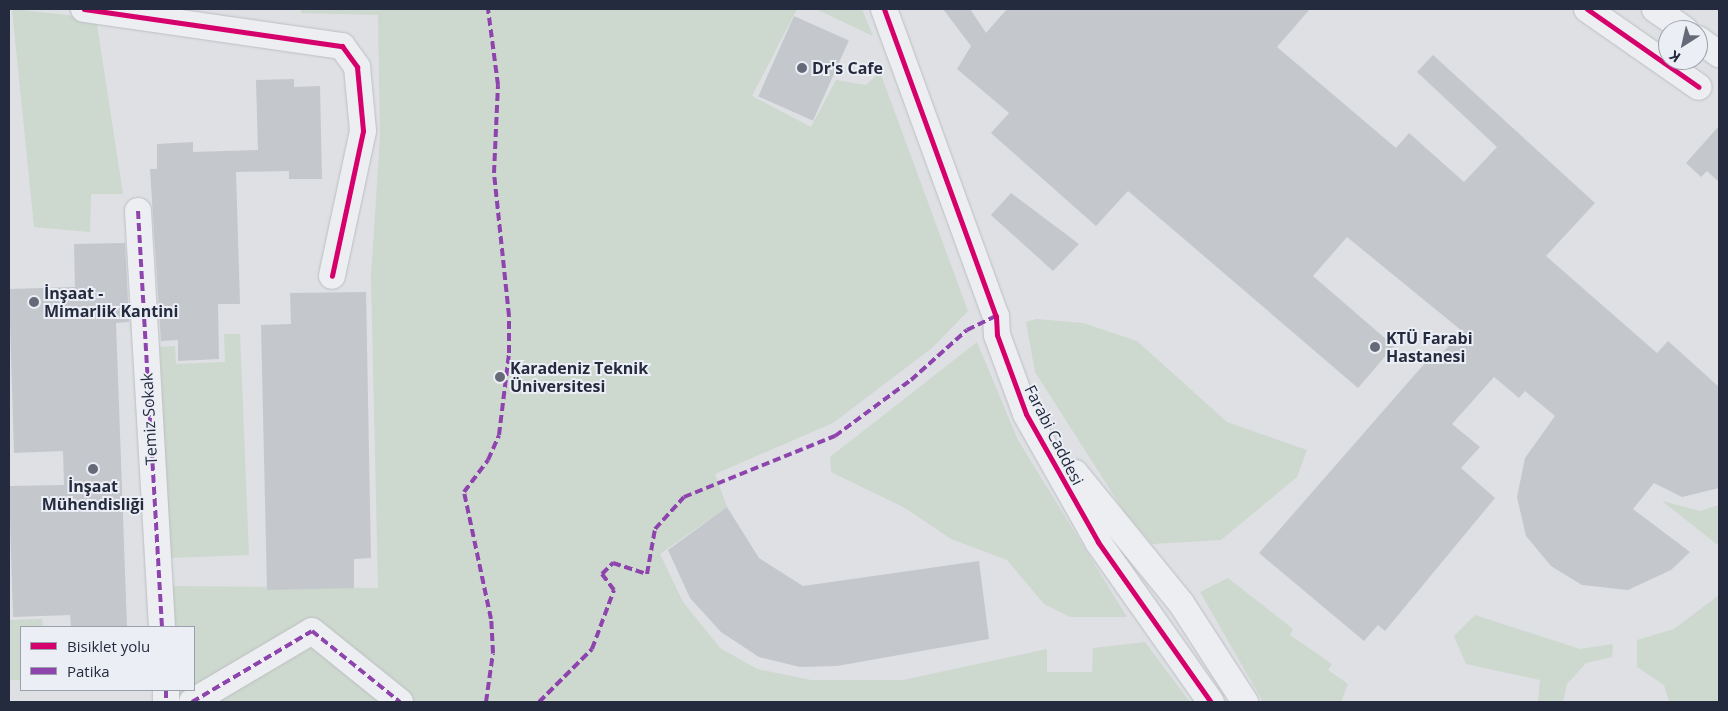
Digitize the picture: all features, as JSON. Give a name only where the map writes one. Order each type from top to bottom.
[{"type":"street","points":[[84,9],[342,46],[357,67],[363,131],[332,276]]},
{"type":"street","name":"Farabi Caddesi","points":[[884,9],[996,316],[997,335],[1026,414],[1098,542],[1212,702]]},
{"type":"street","points":[[1587,9],[1698,88]]},
{"type":"street","points":[[1655,9],[1671,20]]},
{"type":"street","points":[[1708,46],[1719,54]]},
{"type":"street","name":"Temiz Sokak","points":[[138,211],[162,626]]},
{"type":"street","name":"Farabi Caddesi","points":[[996,316],[1011,329],[1038,403],[1071,468],[1181,603],[1246,702]]},
{"type":"street","points":[[1129,586],[1156,570]]},
{"type":"street","points":[[1155,622],[1181,603]]},
{"type":"street","points":[[192,702],[312,631],[400,702]]},
{"type":"shaded area","points":[[12,9],[96,18],[123,194],[91,194],[90,232],[34,227]]},
{"type":"shaded area","points":[[301,9],[797,9],[752,96],[811,127],[836,80],[866,85],[880,72],[968,311],[932,348],[833,423],[715,474],[727,507],[660,554],[683,602],[720,648],[757,669],[811,680],[903,680],[1047,649],[1047,672],[1092,672],[1093,648],[1145,642],[1190,702],[180,702],[179,691],[195,691],[195,626],[170,626],[165,586],[378,588],[371,276],[380,137],[378,15],[301,13]]},
{"type":"shaded area","points":[[816,9],[862,9],[873,36]]},
{"type":"shaded area","points":[[1036,319],[1083,323],[1137,341],[1227,422],[1307,450],[1297,477],[1221,540],[1152,544],[1125,513],[1035,372],[1026,322]]},
{"type":"shaded area","points":[[224,334],[240,334],[249,555],[169,558],[160,347],[175,346],[176,364],[225,362]]},
{"type":"shaded area","points":[[977,342],[1018,440],[1127,617],[1070,617],[1044,604],[1007,560],[951,539],[905,508],[831,472],[830,457]]},
{"type":"shaded area","points":[[1662,501],[1700,511],[1719,505],[1719,546]]},
{"type":"shaded area","points":[[1228,578],[1293,629],[1290,635],[1332,664],[1328,670],[1348,684],[1341,702],[1263,702],[1200,592]]},
{"type":"shaded area","points":[[1719,595],[1719,702],[1669,702],[1664,685],[1637,667],[1637,640],[1674,629]]},
{"type":"shaded area","points":[[1475,615],[1580,649],[1613,644],[1612,657],[1586,663],[1567,684],[1563,702],[1538,702],[1540,680],[1466,664],[1454,636]]},
{"type":"shaded area","points":[[42,619],[43,626],[20,626],[20,680],[9,680],[9,620]]},
{"type":"building","points":[[943,9],[970,9],[986,33],[1007,9],[1310,9],[1277,47],[1396,148],[1409,133],[1464,182],[1497,147],[1417,72],[1433,55],[1595,203],[1546,256],[1657,353],[1668,341],[1719,387],[1719,488],[1682,497],[1654,483],[1633,509],[1690,552],[1671,570],[1628,590],[1582,585],[1551,566],[1526,536],[1517,497],[1525,458],[1555,416],[1525,391],[1519,398],[1494,377],[1452,424],[1480,447],[1461,468],[1495,498],[1385,631],[1378,625],[1364,641],[1259,553],[1432,355],[1437,359],[1462,331],[1347,237],[1313,276],[1394,346],[1358,388],[1128,191],[1096,226],[991,133],[1009,113],[957,69],[971,46]]},
{"type":"building","name":"Dr's Cafe","points":[[794,16],[849,40],[813,121],[758,96]]},
{"type":"building","points":[[294,79],[294,87],[320,86],[322,179],[289,179],[289,171],[236,172],[240,304],[218,304],[219,359],[178,361],[178,340],[161,341],[150,169],[157,169],[157,144],[193,142],[193,152],[258,150],[256,80]]},
{"type":"building","points":[[1719,126],[1719,182],[1707,171],[1701,177],[1686,163]]},
{"type":"building","points":[[1011,193],[1079,244],[1053,271],[991,215]]},
{"type":"building","name":"İnşaat Mühendisliği","points":[[125,243],[129,322],[116,323],[127,626],[71,626],[70,615],[13,617],[9,486],[64,485],[63,451],[14,453],[9,289],[75,287],[74,244]]},
{"type":"building","points":[[366,292],[371,558],[354,559],[354,588],[267,590],[261,325],[291,324],[290,293]]},
{"type":"building","points":[[727,507],[759,558],[803,586],[979,561],[989,639],[837,666],[800,667],[759,657],[721,632],[690,598],[668,550]]},
{"type":"marked path","points":[[486,702],[493,653],[491,619],[464,492],[488,460],[499,435],[509,353],[509,316],[494,173],[498,85],[488,9]]},
{"type":"marked path","points":[[138,211],[162,626]]},
{"type":"marked path","points":[[539,702],[592,649],[614,590],[602,574],[613,563],[647,574],[655,529],[684,497],[835,436],[911,380],[967,330],[996,316]]},
{"type":"marked path","points":[[192,702],[312,631],[400,702]]},
{"type":"marked path","points":[[166,691],[166,702]]},
{"type":"cycle path","points":[[84,9],[342,46],[357,67],[363,131],[332,276]]},
{"type":"cycle path","points":[[884,9],[996,316],[997,335],[1026,414],[1098,542],[1211,702]]},
{"type":"cycle path","points":[[1587,9],[1699,87]]},
{"type":"place","name":"Dr's Cafe","points":[[802,68]]},
{"type":"place","name":"İnşaat - Mimarlik Kantini","points":[[34,302]]},
{"type":"place","name":"KTÜ Farabi Hastanesi","points":[[1375,347]]},
{"type":"place","name":"Karadeniz Teknik Üniversitesi","points":[[500,377]]},
{"type":"place","name":"İnşaat Mühendisliği","points":[[93,469]]}]
